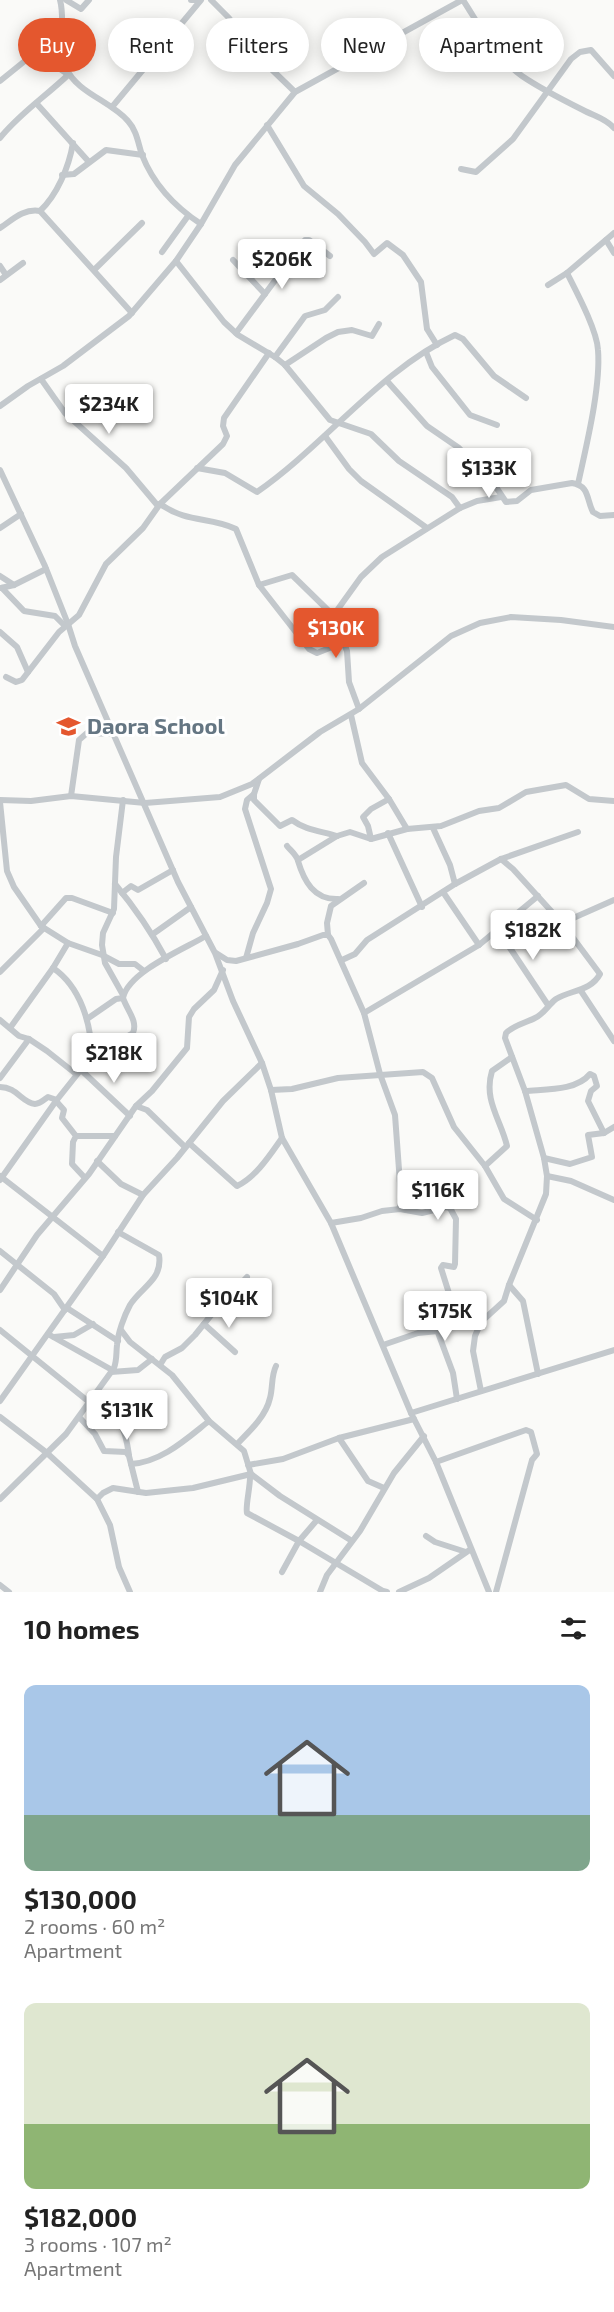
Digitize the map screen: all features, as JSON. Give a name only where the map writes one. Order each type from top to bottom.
[{"type":"street","points":[[60,0],[64,17],[63,57],[70,76]]},
{"type":"street","points":[[66,0],[81,9],[89,0]]},
{"type":"street","points":[[190,0],[195,0]]},
{"type":"street","points":[[112,106],[201,0]]},
{"type":"street","points":[[211,0],[229,18],[264,62],[295,92]]},
{"type":"street","points":[[0,406],[63,366],[132,313],[176,261],[201,224],[235,165],[295,92],[463,0],[496,50],[511,68],[584,111],[601,117],[614,128]]},
{"type":"street","points":[[461,169],[476,172],[508,144],[575,55],[587,50],[597,56],[614,76]]},
{"type":"street","points":[[0,81],[26,60],[54,65],[70,76],[112,106],[134,129],[143,155],[157,183],[188,216],[201,224]]},
{"type":"street","points":[[0,138],[19,117],[70,76]]},
{"type":"street","points":[[37,104],[89,162]]},
{"type":"street","points":[[267,125],[304,186],[338,214],[374,254],[387,243],[398,249],[423,286],[428,329],[437,345]]},
{"type":"street","points":[[40,211],[50,201],[73,143]]},
{"type":"street","points":[[62,175],[74,174],[106,150],[143,155]]},
{"type":"street","points":[[0,228],[19,214],[32,210],[40,211],[132,313]]},
{"type":"street","points":[[162,252],[188,216]]},
{"type":"street","points":[[94,270],[142,224]]},
{"type":"street","points":[[548,285],[567,273],[614,233]]},
{"type":"street","points":[[236,333],[307,239],[330,256]]},
{"type":"street","points":[[606,240],[614,253]]},
{"type":"street","points":[[233,260],[264,294]]},
{"type":"street","points":[[176,261],[224,322],[236,333],[285,365],[327,418],[371,434],[399,461],[452,497],[460,508]]},
{"type":"street","points":[[0,266],[3,277],[23,263]]},
{"type":"street","points":[[567,273],[579,296],[598,351],[595,396],[578,484]]},
{"type":"street","points":[[6,677],[16,682],[20,681],[44,650],[79,615],[106,564],[143,528],[159,505],[225,441],[224,418],[272,355],[305,316],[325,310],[338,297]]},
{"type":"street","points":[[285,365],[338,332],[352,330],[372,336],[379,324]]},
{"type":"street","points":[[197,468],[225,473],[257,492],[387,381],[426,352],[458,335],[494,376],[526,398]]},
{"type":"street","points":[[426,352],[432,367],[470,415],[497,425]]},
{"type":"street","points":[[41,379],[65,412],[126,468],[159,505],[182,517],[211,520],[236,529],[259,585],[309,649],[317,652],[332,647],[341,638]]},
{"type":"street","points":[[387,381],[432,430],[459,448],[483,474],[490,478],[501,497],[509,503],[517,501],[531,490],[572,483],[578,484],[587,491],[593,512],[600,516],[614,515]]},
{"type":"street","points":[[325,436],[349,469],[361,481],[427,528]]},
{"type":"street","points":[[0,470],[46,569],[75,646],[173,870],[223,970],[233,1001],[272,1090],[282,1138],[331,1223],[413,1416],[436,1462],[468,1550],[489,1592]]},
{"type":"street","points":[[359,709],[349,682],[347,651],[337,630],[336,618],[343,602],[368,570],[382,557],[471,502],[501,497]]},
{"type":"street","points":[[0,528],[21,514]]},
{"type":"street","points":[[1,588],[14,585],[46,569]]},
{"type":"street","points":[[259,585],[292,574],[336,618]]},
{"type":"street","points":[[0,576],[14,585]]},
{"type":"street","points":[[1,588],[24,611],[55,616],[67,625]]},
{"type":"street","points":[[144,971],[135,964],[122,964],[68,943],[42,927],[14,887],[7,871],[0,801],[31,801],[71,796],[145,803],[219,797],[239,790],[259,779],[320,732],[351,715],[451,636],[480,623],[511,617],[561,620],[614,627]]},
{"type":"street","points":[[0,632],[18,647],[28,672]]},
{"type":"street","points":[[351,715],[362,763],[390,799],[407,829]]},
{"type":"street","points":[[71,796],[81,737],[87,733],[115,734]]},
{"type":"street","points":[[259,779],[254,794],[256,804],[280,826],[292,820],[304,828],[313,828],[337,836]]},
{"type":"street","points":[[298,860],[337,836],[350,832],[371,839],[407,829],[433,828],[479,811],[498,808],[526,792],[566,785],[589,799],[614,801]]},
{"type":"street","points":[[246,958],[253,933],[271,889],[244,809],[247,800],[254,794]]},
{"type":"street","points":[[371,839],[368,826],[363,818],[371,809],[390,799]]},
{"type":"street","points":[[103,1256],[1,1178],[56,1100],[92,1056],[133,1033],[134,1021],[102,955],[103,933],[113,913],[116,856],[123,800]]},
{"type":"street","points":[[433,828],[450,865],[454,884]]},
{"type":"street","points":[[342,960],[355,954],[367,940],[422,907],[454,884],[501,859],[578,832]]},
{"type":"street","points":[[388,833],[422,907]]},
{"type":"street","points":[[287,846],[298,860],[302,876],[320,897],[338,899]]},
{"type":"street","points":[[482,1391],[473,1351],[475,1336],[481,1322],[504,1301],[546,1194],[547,1176],[544,1158],[525,1091],[505,1038],[508,1030],[536,1018],[548,1005],[564,995],[573,991],[581,991],[596,980],[600,974],[562,923],[501,859]]},
{"type":"street","points":[[122,893],[131,886],[138,890],[173,870]]},
{"type":"street","points":[[364,883],[331,906],[327,923],[328,935],[342,960],[364,1013],[380,1074],[396,1122],[401,1189],[400,1209]]},
{"type":"street","points":[[115,884],[153,934],[166,959]]},
{"type":"street","points":[[443,892],[479,945]]},
{"type":"street","points":[[364,1013],[479,945],[538,896]]},
{"type":"street","points":[[0,972],[66,898],[72,898],[113,913]]},
{"type":"street","points":[[562,923],[614,900]]},
{"type":"street","points":[[153,934],[191,907]]},
{"type":"street","points":[[498,930],[548,1005]]},
{"type":"street","points":[[215,953],[231,961],[328,935]]},
{"type":"street","points":[[123,997],[127,988],[144,971],[206,936]]},
{"type":"street","points":[[10,1029],[68,943]]},
{"type":"street","points":[[53,968],[71,985],[87,1019],[92,1056]]},
{"type":"street","points":[[0,1290],[51,1217],[85,1178],[136,1106],[152,1091],[187,1048],[189,1017],[214,990],[223,970]]},
{"type":"street","points":[[581,991],[614,1041]]},
{"type":"street","points":[[87,1019],[116,999],[123,997]]},
{"type":"street","points":[[0,1020],[19,1036],[29,1039],[78,1072],[130,1116]]},
{"type":"street","points":[[0,1078],[29,1039]]},
{"type":"street","points":[[485,1166],[507,1146],[491,1104],[488,1086],[492,1071],[512,1057]]},
{"type":"street","points":[[0,1401],[31,1355],[51,1335],[143,1195],[223,1101],[262,1063]]},
{"type":"street","points":[[272,1090],[292,1089],[338,1078],[423,1072],[438,1090],[454,1127],[485,1166],[504,1199],[537,1220]]},
{"type":"street","points":[[525,1091],[557,1087],[571,1088],[590,1074],[594,1076],[597,1086],[591,1091],[588,1101],[604,1133]]},
{"type":"street","points":[[0,1087],[15,1090],[34,1104],[39,1104],[48,1097],[56,1100],[64,1110],[62,1118],[76,1136]]},
{"type":"street","points":[[136,1106],[147,1110],[237,1186],[249,1178],[282,1138]]},
{"type":"street","points":[[544,1158],[570,1164],[592,1157],[588,1136],[604,1133],[614,1127]]},
{"type":"street","points":[[76,1136],[115,1136]]},
{"type":"street","points":[[76,1136],[73,1142],[72,1164],[85,1178]]},
{"type":"street","points":[[97,1161],[121,1184],[143,1195]]},
{"type":"street","points":[[383,1346],[437,1330],[448,1330],[454,1322],[453,1306],[441,1268],[443,1265],[454,1267],[455,1264],[456,1219],[448,1208],[442,1175]]},
{"type":"street","points":[[547,1176],[571,1181],[614,1200]]},
{"type":"street","points":[[331,1223],[400,1209],[422,1213],[448,1208],[462,1202],[463,1190]]},
{"type":"street","points":[[0,1499],[66,1434],[79,1417],[111,1371],[117,1358],[118,1341],[130,1306],[157,1274],[160,1257],[118,1232]]},
{"type":"street","points":[[0,1251],[54,1294],[66,1309],[118,1341]]},
{"type":"street","points":[[160,1365],[169,1354],[182,1348],[248,1277]]},
{"type":"street","points":[[509,1285],[523,1301],[538,1374]]},
{"type":"street","points":[[453,1306],[456,1300],[481,1297]]},
{"type":"street","points":[[51,1335],[74,1335],[93,1324]]},
{"type":"street","points":[[204,1324],[235,1352]]},
{"type":"street","points":[[0,1330],[90,1400],[114,1415],[124,1426],[138,1492]]},
{"type":"street","points":[[121,1330],[130,1342],[172,1375],[209,1421],[244,1451],[251,1474],[250,1496],[245,1510],[387,1592]]},
{"type":"street","points":[[437,1330],[453,1373],[457,1399]]},
{"type":"street","points":[[51,1335],[111,1371],[138,1370],[152,1359]]},
{"type":"street","points":[[248,1465],[283,1459],[457,1399],[614,1350]]},
{"type":"street","points":[[237,1444],[260,1419],[270,1400],[276,1366]]},
{"type":"street","points":[[0,1417],[47,1452],[98,1499],[110,1525],[119,1567],[130,1592]]},
{"type":"street","points":[[79,1417],[95,1434],[104,1451],[126,1452],[129,1456]]},
{"type":"street","points":[[131,1464],[150,1461],[175,1447],[209,1421]]},
{"type":"street","points":[[436,1462],[526,1430],[531,1432],[537,1454],[532,1460],[496,1592]]},
{"type":"street","points":[[320,1592],[327,1575],[352,1542],[400,1464],[424,1436]]},
{"type":"street","points":[[339,1438],[368,1481],[384,1488]]},
{"type":"street","points":[[98,1499],[108,1489],[113,1488],[146,1493],[193,1488],[251,1474],[316,1520],[352,1542]]},
{"type":"street","points":[[282,1572],[299,1541],[316,1520]]},
{"type":"street","points":[[426,1536],[438,1544],[468,1550]]},
{"type":"street","points":[[399,1592],[429,1578],[468,1550]]},
{"type":"street","points":[[0,1585],[9,1592]]},
{"type":"place","name":"Daora School","points":[[69,726]]}]
